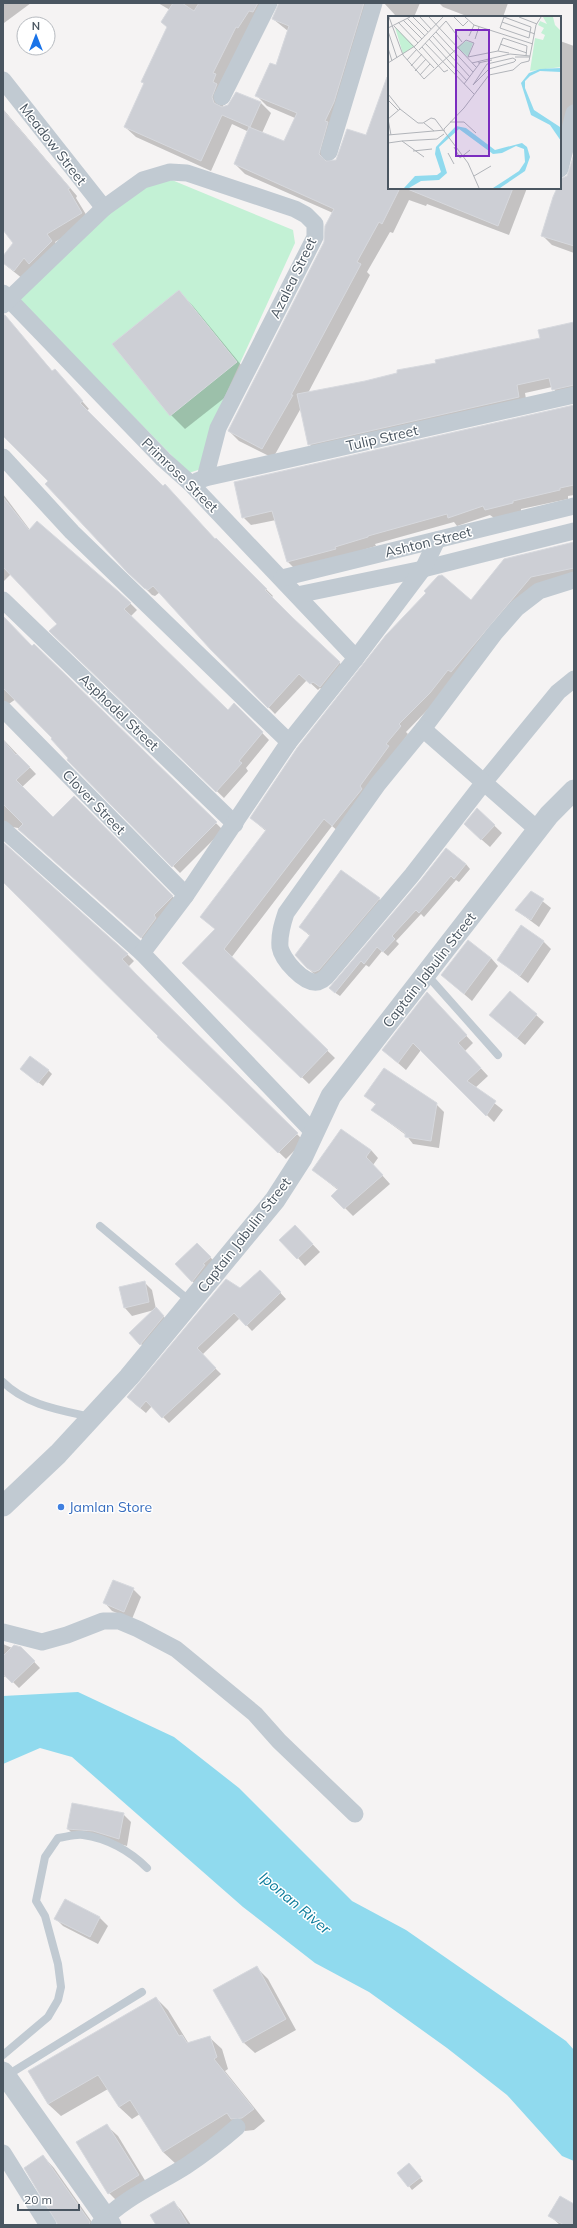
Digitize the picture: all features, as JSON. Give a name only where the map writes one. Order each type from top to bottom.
[{"type":"street","points":[[222,97],[269,3]]},
{"type":"street","points":[[329,152],[374,3]]},
{"type":"street","name":"Meadow Street","points":[[3,80],[104,208]]},
{"type":"street","points":[[561,165],[574,113]]},
{"type":"street","name":"Azalea Street","points":[[104,208],[143,180],[170,172],[187,173],[295,209],[306,215],[315,224],[315,236],[218,428],[198,481]]},
{"type":"street","points":[[5,300],[104,208]]},
{"type":"street","name":"Primrose Street","points":[[5,300],[163,458],[198,481],[297,595],[356,658]]},
{"type":"street","name":"Tulip Street","points":[[198,481],[574,395]]},
{"type":"street","points":[[3,457],[72,532],[289,742]]},
{"type":"street","name":"Ashton Street","points":[[282,578],[574,506]]},
{"type":"street","name":"Ashton Street","points":[[297,595],[423,569],[574,531]]},
{"type":"street","points":[[142,953],[186,895],[289,742],[356,658],[423,569],[437,540]]},
{"type":"street","points":[[574,580],[539,591],[517,608],[495,633],[423,729],[378,784],[286,913],[280,932],[280,948],[292,968],[308,981],[318,982],[326,977],[412,875],[485,781],[558,692],[574,678]]},
{"type":"street","name":"Asphodel Street","points":[[3,600],[235,824]]},
{"type":"street","name":"Clover Street","points":[[3,709],[186,895]]},
{"type":"street","points":[[423,729],[485,781],[538,830]]},
{"type":"street","name":"Captain Jabulin Street","points":[[3,1506],[58,1454],[129,1377],[275,1200],[302,1158],[331,1096],[548,816],[574,790]]},
{"type":"street","points":[[3,829],[142,953],[313,1132]]},
{"type":"street","points":[[3,1632],[42,1642],[67,1635],[104,1621],[119,1621],[138,1629],[176,1649],[255,1714],[279,1741],[355,1814]]},
{"type":"street","points":[[4,2074],[105,2222],[211,2149],[238,2127]]},
{"type":"street","points":[[3,2153],[48,2225]]},
{"type":"lane","points":[[426,975],[498,1056]]},
{"type":"lane","points":[[100,1226],[191,1303]]},
{"type":"lane","points":[[3,1382],[12,1392],[46,1407],[92,1417]]},
{"type":"lane","points":[[3,2055],[48,2017],[58,2000],[61,1987],[58,1964],[45,1916],[36,1901],[45,1857],[58,1838],[82,1835],[105,1840],[134,1854],[147,1868]]},
{"type":"lane","points":[[4,2074],[142,1992]]},
{"type":"green space","points":[[167,178],[293,230],[295,243],[213,422],[201,469],[189,473],[18,299],[123,194]]},
{"type":"water","name":"Iponan River","points":[[78,1692],[174,1737],[239,1788],[352,1901],[406,1930],[566,2041],[574,2050],[574,2161],[562,2156],[507,2095],[447,2048],[369,1992],[315,1963],[243,1907],[72,1757],[40,1748],[3,1764],[3,1696]]},
{"type":"building","points":[[173,3],[182,3],[194,11],[199,3],[258,3],[253,12],[249,11],[238,28],[236,27],[213,73],[216,74],[213,82],[217,84],[212,97],[214,103],[222,107],[228,105],[236,92],[261,102],[250,127],[222,115],[201,161],[124,127],[144,83],[141,82],[167,27],[161,22]]},
{"type":"building","points":[[279,3],[364,3],[334,102],[325,121],[328,122],[319,154],[326,161],[336,160],[347,129],[366,135],[388,77],[388,189],[400,189],[382,224],[379,222],[357,262],[361,264],[291,395],[293,395],[262,449],[228,431],[324,242],[325,226],[334,209],[234,164],[249,127],[284,141],[297,113],[255,96],[270,63],[276,65],[289,26],[272,19]]},
{"type":"building","points":[[3,110],[70,188],[68,189],[82,213],[47,234],[52,241],[29,264],[24,258],[14,271],[3,263],[3,256],[13,243],[3,230]]},
{"type":"building","points":[[574,154],[574,246],[541,236],[553,197],[557,189],[561,189],[561,179],[567,176]]},
{"type":"building","points":[[407,189],[513,189],[498,226]]},
{"type":"building","points":[[179,290],[237,362],[170,416],[112,344]]},
{"type":"building","points":[[3,315],[5,315],[52,371],[55,369],[83,401],[80,403],[163,486],[165,484],[215,539],[216,538],[267,589],[265,590],[340,662],[320,687],[313,682],[310,684],[299,674],[268,708],[211,650],[153,586],[148,590],[144,588],[127,572],[45,484],[48,481],[3,436]]},
{"type":"building","points":[[574,322],[574,385],[552,390],[549,378],[517,385],[519,397],[308,445],[297,394],[365,381],[397,373],[397,370],[436,363],[435,360],[540,338],[538,330]]},
{"type":"building","points":[[574,405],[574,485],[560,488],[560,490],[513,501],[513,503],[485,510],[483,506],[448,518],[447,514],[368,536],[335,547],[336,549],[287,562],[272,511],[242,518],[234,482]]},
{"type":"building","points":[[3,497],[29,530],[37,521],[119,592],[131,603],[124,609],[228,710],[234,703],[263,732],[239,761],[242,763],[216,792],[49,631],[57,624],[3,567]]},
{"type":"building","points":[[574,542],[574,568],[531,577],[451,672],[448,670],[430,693],[399,724],[401,726],[386,744],[389,746],[360,786],[362,789],[332,826],[324,819],[224,949],[328,1050],[301,1078],[182,963],[215,929],[200,917],[266,830],[250,818],[297,748],[386,635],[426,593],[424,591],[438,576],[442,575],[471,600],[504,559]]},
{"type":"building","points":[[3,616],[32,646],[34,644],[217,822],[172,867],[67,760],[68,758],[51,739],[52,738],[3,688]]},
{"type":"building","points":[[3,740],[16,755],[17,754],[30,767],[16,780],[53,817],[74,796],[173,896],[154,915],[156,918],[141,938],[18,829],[23,824],[3,804]]},
{"type":"building","points":[[477,808],[495,825],[481,840],[464,824]]},
{"type":"building","points":[[4,843],[128,954],[122,959],[135,973],[298,1133],[278,1153],[157,1037],[158,1036],[3,882]]},
{"type":"building","points":[[446,848],[466,864],[454,879],[451,876],[419,913],[416,910],[392,936],[395,939],[383,952],[377,947],[364,964],[361,961],[335,993],[329,988],[420,881]]},
{"type":"building","points":[[341,870],[380,898],[319,970],[314,972],[307,968],[295,955],[310,935],[299,927]]},
{"type":"building","points":[[531,891],[544,899],[531,920],[515,910]]},
{"type":"building","points":[[521,925],[544,941],[520,976],[497,960]]},
{"type":"building","points":[[468,940],[491,958],[464,994],[441,975]]},
{"type":"building","points":[[510,991],[537,1014],[517,1038],[489,1015]]},
{"type":"building","points":[[427,992],[467,1035],[458,1043],[481,1068],[467,1081],[496,1101],[486,1116],[413,1043],[398,1063],[382,1050]]},
{"type":"building","points":[[30,1056],[49,1070],[38,1083],[20,1069]]},
{"type":"building","points":[[384,1068],[437,1103],[431,1141],[405,1137],[405,1133],[371,1110],[376,1104],[364,1096]]},
{"type":"building","points":[[341,1129],[371,1150],[366,1157],[383,1175],[344,1209],[331,1196],[338,1189],[312,1170]]},
{"type":"building","points":[[295,1225],[313,1244],[297,1259],[279,1240]]},
{"type":"building","points":[[197,1243],[211,1257],[203,1264],[205,1265],[192,1282],[175,1264]]},
{"type":"building","points":[[260,1270],[281,1292],[246,1326],[234,1313],[197,1348],[216,1368],[162,1418],[146,1401],[140,1408],[127,1397],[226,1279],[240,1288]]},
{"type":"building","points":[[145,1281],[149,1302],[124,1308],[119,1287]]},
{"type":"building","points":[[156,1307],[164,1316],[140,1345],[129,1333]]},
{"type":"building","points":[[113,1580],[134,1588],[124,1612],[103,1603]]},
{"type":"building","points":[[14,1645],[21,1647],[35,1661],[12,1683],[3,1674],[3,1656]]},
{"type":"building","points":[[72,1803],[124,1813],[119,1839],[93,1831],[67,1829]]},
{"type":"building","points":[[65,1899],[100,1917],[90,1937],[54,1919]]},
{"type":"building","points":[[257,1966],[286,2019],[243,2043],[213,1990]]},
{"type":"building","points":[[156,1997],[179,2036],[182,2035],[187,2043],[210,2036],[217,2057],[214,2059],[254,2109],[242,2118],[231,2119],[227,2113],[163,2152],[130,2100],[119,2107],[98,2075],[48,2104],[28,2071]]},
{"type":"building","points":[[107,2124],[139,2175],[108,2194],[76,2142]]},
{"type":"building","points":[[43,2155],[90,2222],[89,2225],[58,2225],[24,2168]]},
{"type":"building","points":[[409,2163],[421,2177],[408,2187],[397,2173]]},
{"type":"building","points":[[560,2196],[574,2204],[574,2225],[564,2225],[548,2216]]},
{"type":"building","points":[[174,2201],[188,2225],[156,2225],[150,2215]]},
{"type":"place","name":"Jamlan Store","points":[[61,1507]]}]
